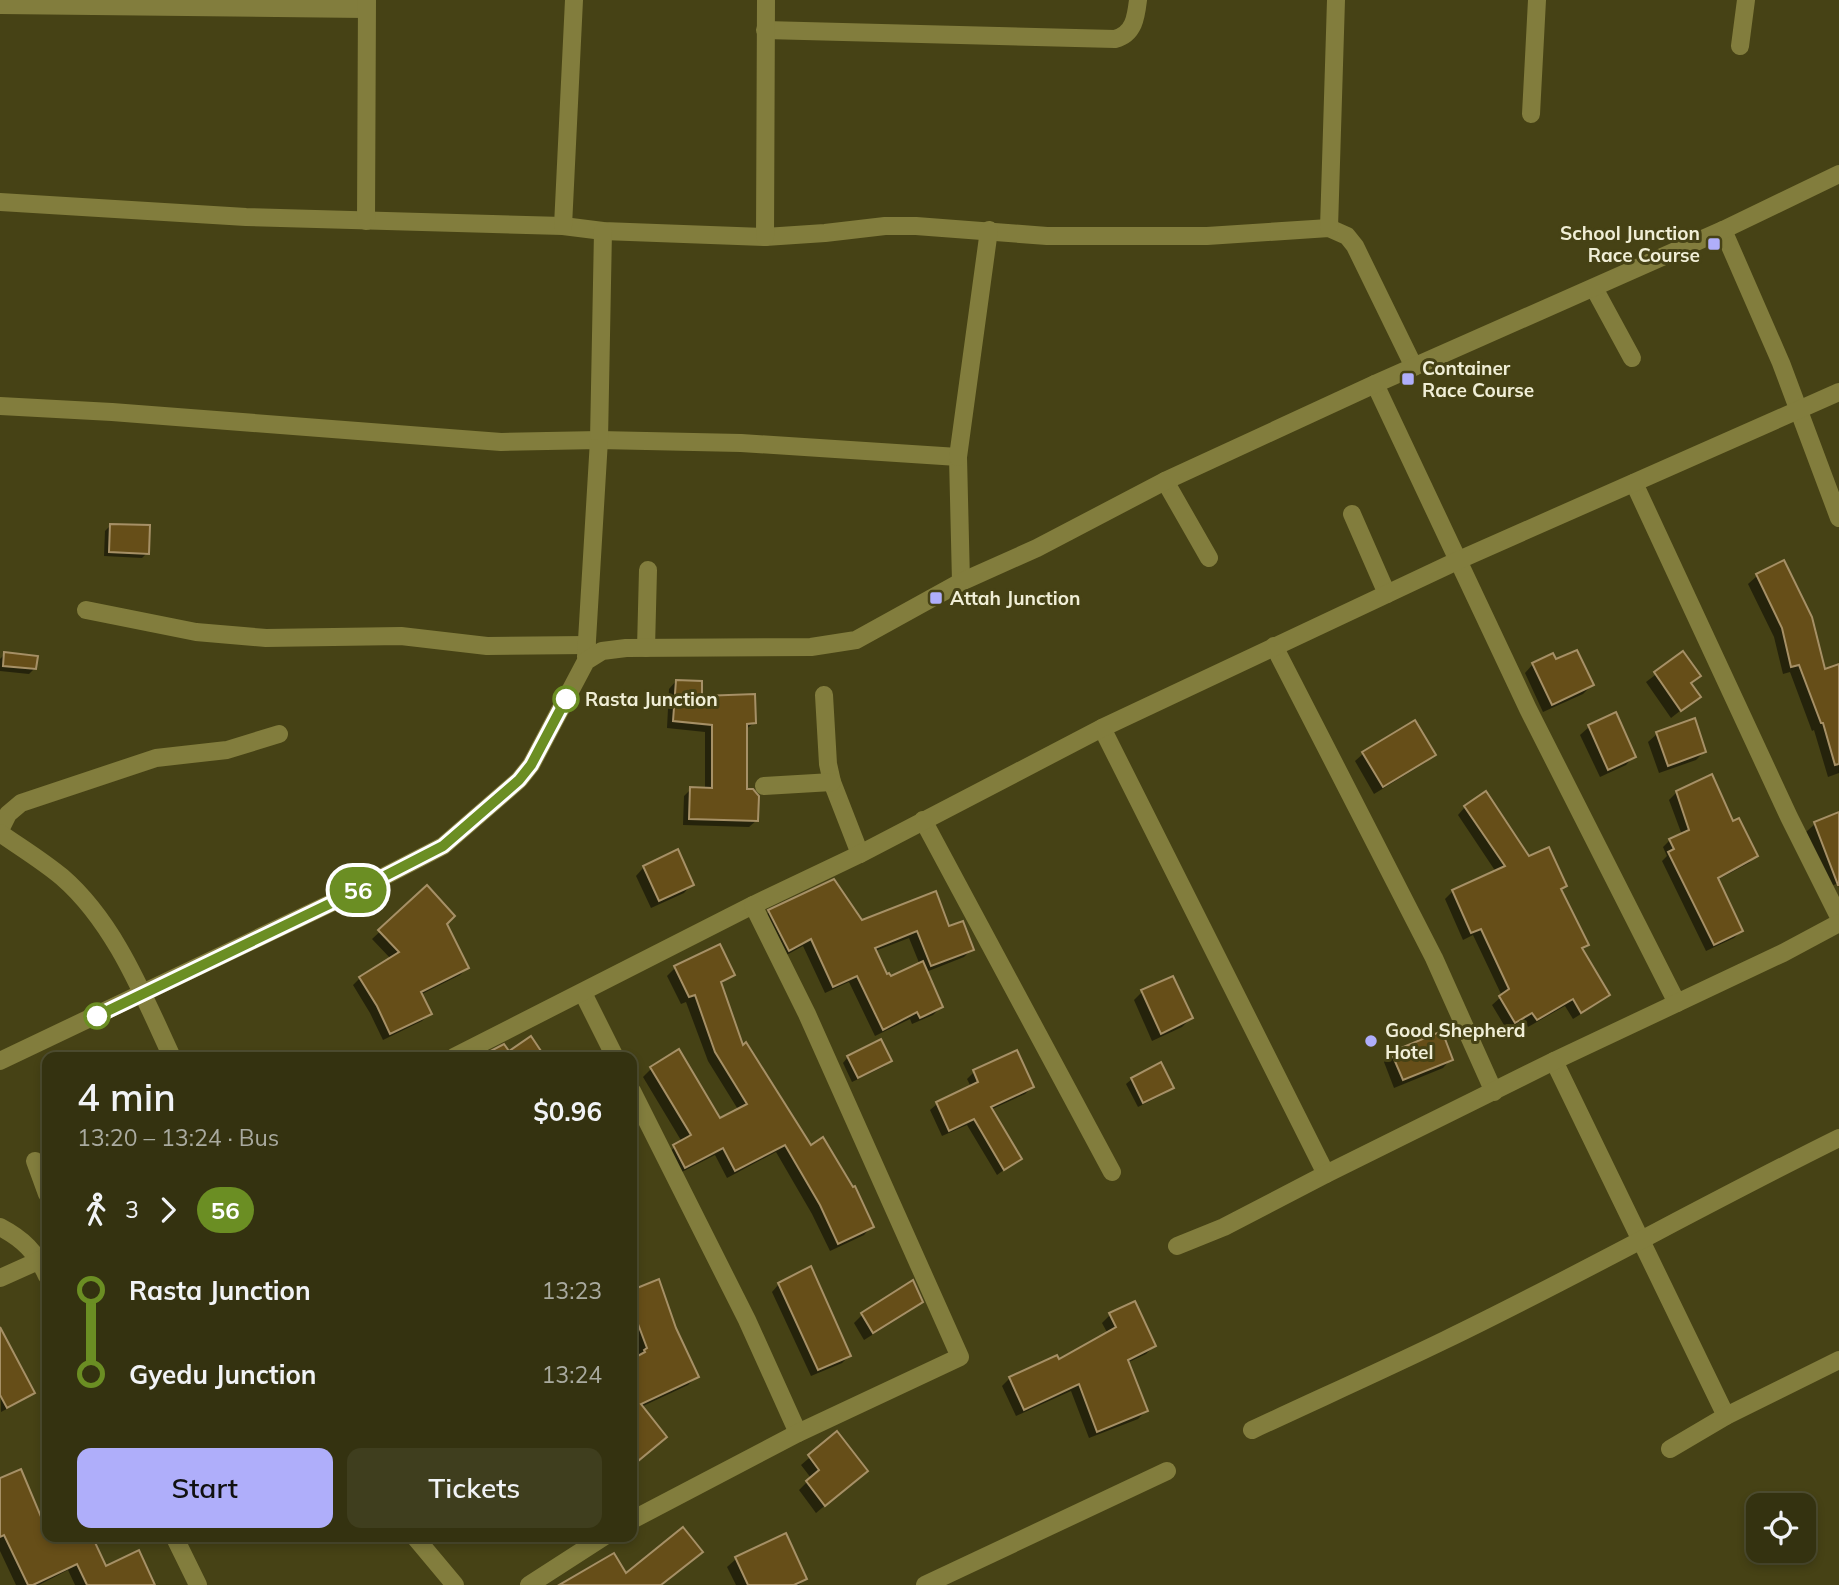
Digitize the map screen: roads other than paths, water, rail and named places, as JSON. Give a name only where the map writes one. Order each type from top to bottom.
[{"type":"street","points":[[563,226],[574,0]]},
{"type":"street","points":[[765,237],[766,0]]},
{"type":"street","points":[[765,30],[1115,39],[1124,37],[1131,29],[1138,0]]},
{"type":"street","points":[[1329,229],[1336,0]]},
{"type":"street","points":[[1531,114],[1537,0]]},
{"type":"street","points":[[1740,46],[1746,0]]},
{"type":"street","points":[[0,5],[367,4],[366,221]]},
{"type":"street","points":[[86,610],[196,632],[266,638],[401,636],[487,646],[587,653],[646,648],[811,647],[856,640],[875,632],[961,582],[1037,548],[1165,481],[1375,384],[1723,230],[1839,174]]},
{"type":"street","points":[[0,202],[246,217],[563,226],[603,231],[765,237],[885,226],[989,230],[1047,236],[1208,236],[1329,229],[1347,236],[1355,246],[1414,367]]},
{"type":"street","points":[[961,582],[958,457],[989,230]]},
{"type":"street","points":[[1723,230],[1800,410],[1839,518]]},
{"type":"street","points":[[0,1061],[143,995],[443,846],[519,780],[531,765],[587,653],[600,440],[603,231]]},
{"type":"street","points":[[1594,288],[1632,358]]},
{"type":"street","points":[[1375,384],[1528,709],[1677,1003]]},
{"type":"street","points":[[463,1052],[752,905],[860,854],[1102,728],[1459,561],[1839,393]]},
{"type":"street","points":[[0,406],[501,442],[600,440],[741,443],[958,457]]},
{"type":"street","points":[[1165,481],[1209,558]]},
{"type":"street","points":[[1633,483],[1839,917]]},
{"type":"street","points":[[1352,514],[1387,594]]},
{"type":"street","points":[[646,648],[648,570]]},
{"type":"street","points":[[1274,646],[1434,958],[1494,1092]]},
{"type":"street","points":[[824,695],[828,764],[832,782],[860,854]]},
{"type":"street","points":[[1102,728],[1326,1174]]},
{"type":"street","points":[[170,1052],[143,995],[105,928],[88,904],[62,877],[0,831],[8,814],[21,803],[156,758],[227,750],[279,734]]},
{"type":"street","points":[[764,786],[832,782]]},
{"type":"street","points":[[923,820],[1112,1172]]},
{"type":"street","points":[[637,1517],[797,1433],[960,1357],[807,1014],[752,905]]},
{"type":"street","points":[[1177,1246],[1224,1227],[1554,1061],[1783,953],[1839,923]]},
{"type":"street","points":[[583,993],[612,1052]]},
{"type":"street","points":[[1554,1061],[1726,1416]]},
{"type":"street","points":[[637,1101],[747,1320],[797,1433]]},
{"type":"street","points":[[1252,1430],[1446,1340],[1640,1242],[1741,1186],[1839,1138]]},
{"type":"street","points":[[35,1161],[42,1180]]},
{"type":"street","points":[[0,1227],[23,1240],[42,1261]]},
{"type":"street","points":[[0,1278],[42,1265]]},
{"type":"street","points":[[1670,1449],[1726,1416],[1839,1360]]},
{"type":"street","points":[[925,1585],[1167,1471]]},
{"type":"street","points":[[177,1542],[198,1585]]},
{"type":"street","points":[[419,1542],[451,1584]]},
{"type":"street","points":[[529,1585],[597,1542]]},
{"type":"place","name":"School Junction Race Course","points":[[1714,244]]},
{"type":"place","name":"Container Race Course","points":[[1408,379]]},
{"type":"place","name":"Attah Junction","points":[[936,598]]},
{"type":"place","name":"Rasta Junction","points":[[566,699]]},
{"type":"place","name":"Good Shepherd Hotel","points":[[1371,1041]]}]
